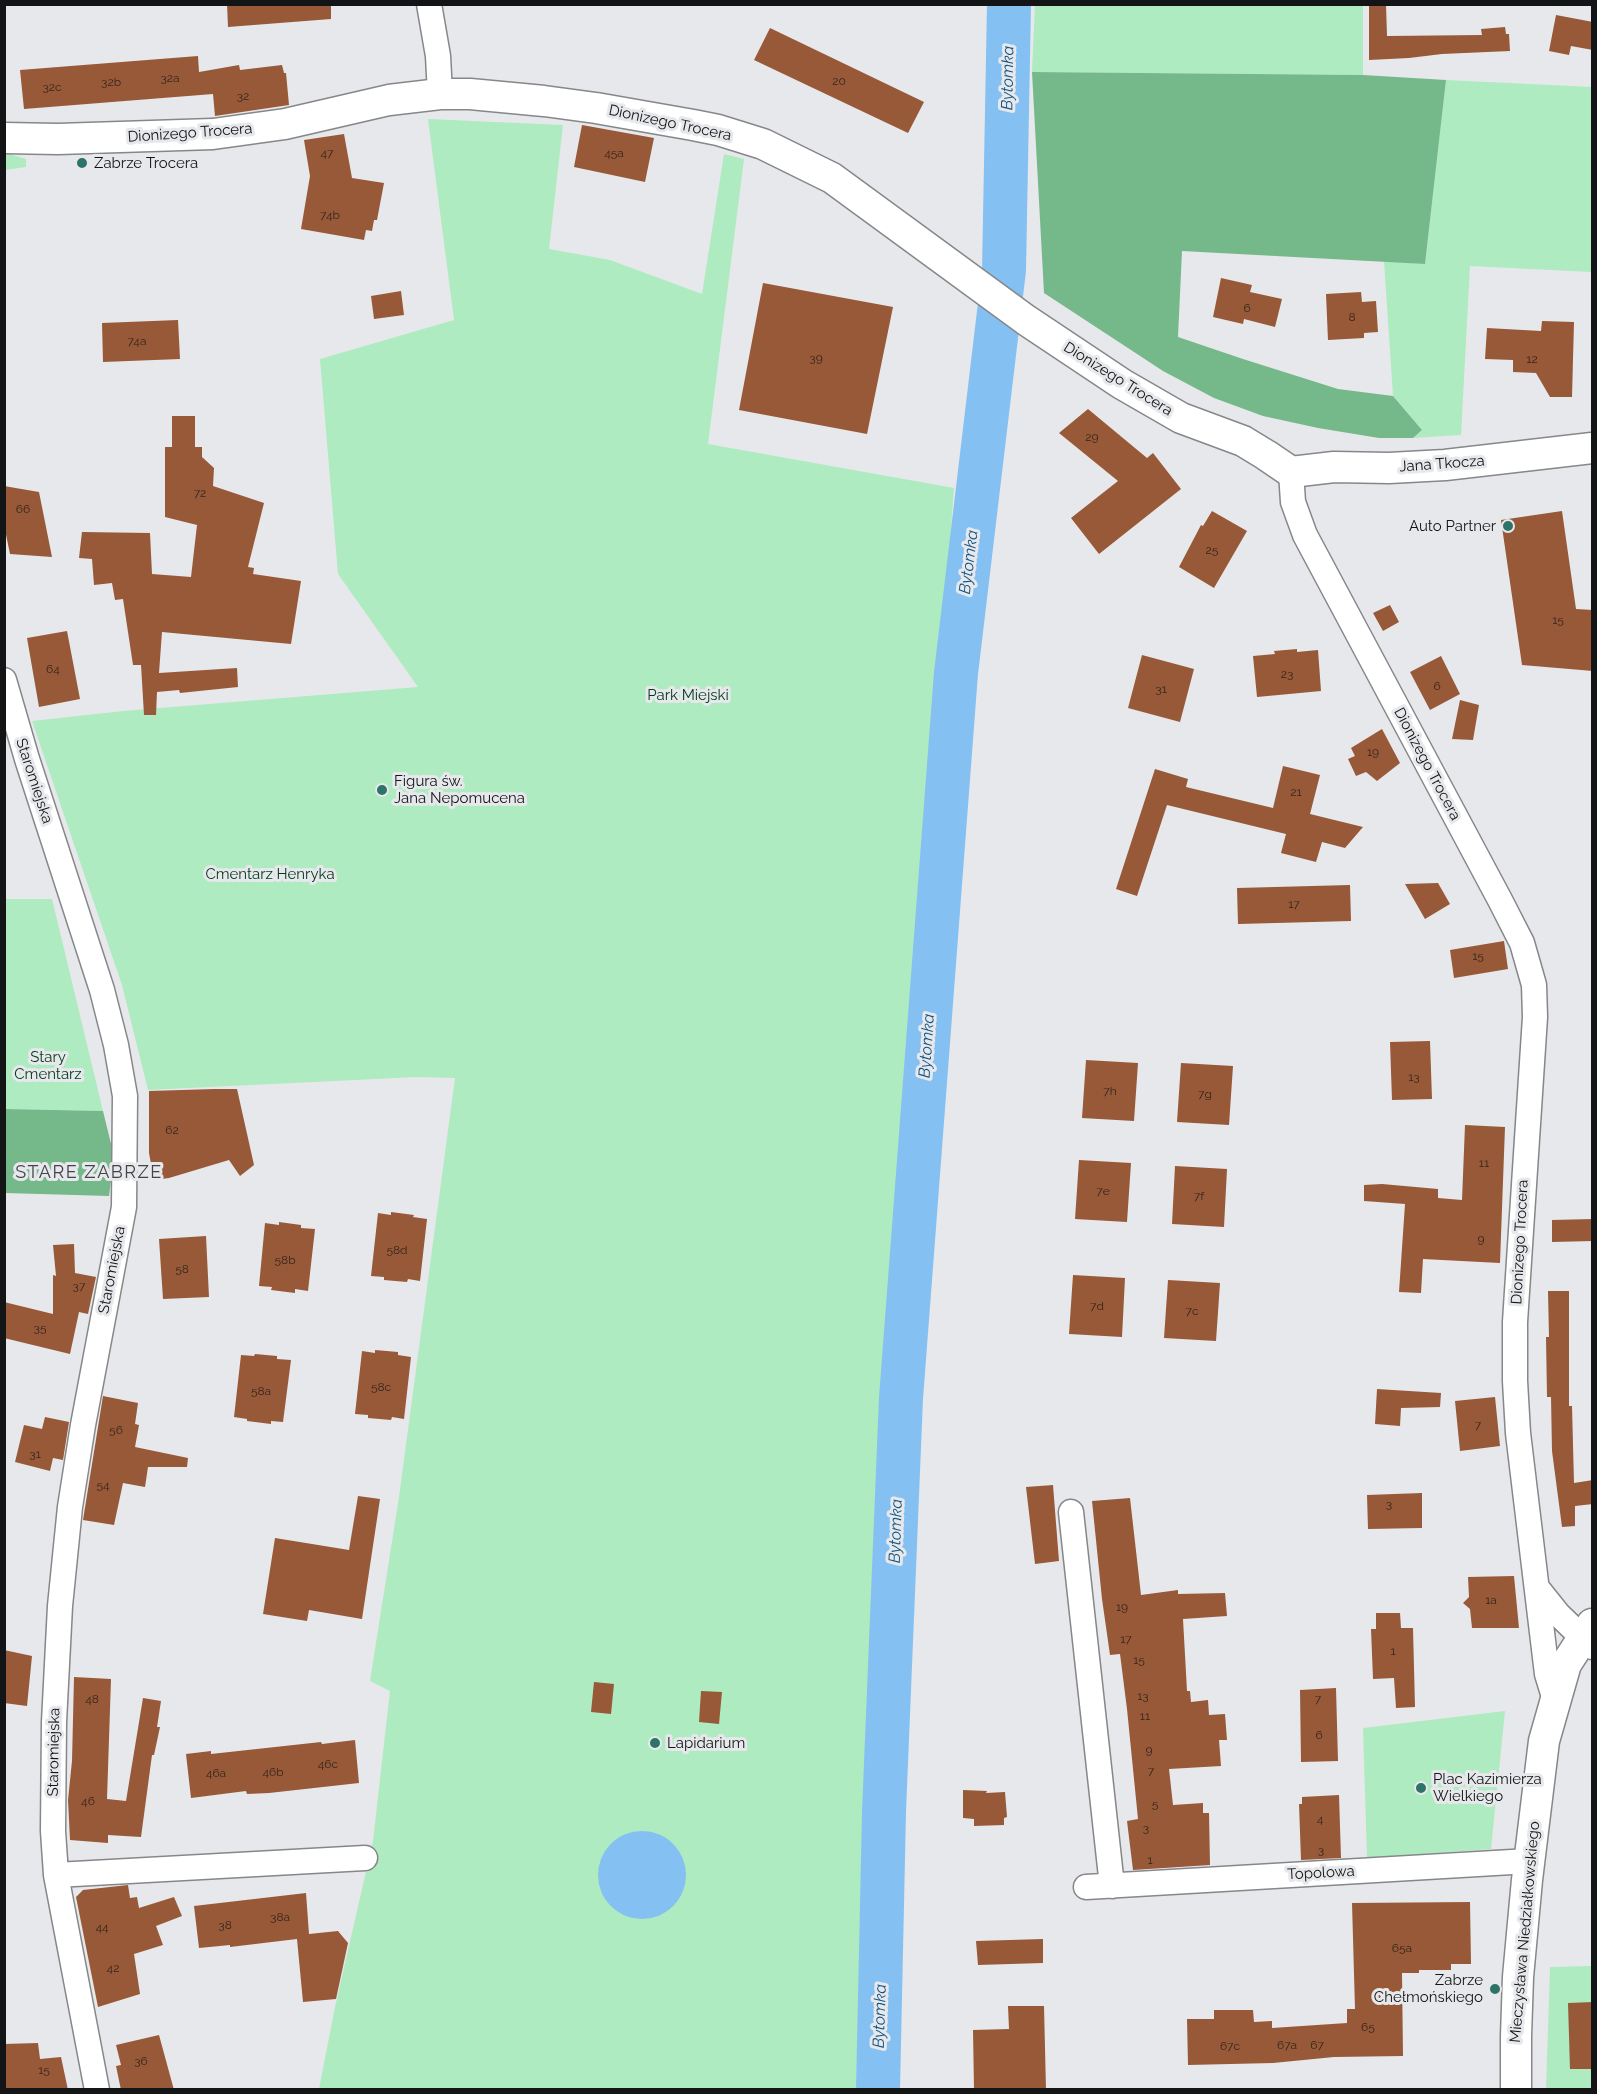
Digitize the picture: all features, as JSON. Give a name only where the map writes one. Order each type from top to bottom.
[{"type":"street","points":[[429,4],[438,56],[440,94]]},
{"type":"street","name":"Dionizego Trocera","points":[[4,138],[69,139],[213,134],[285,124],[389,100],[440,94],[470,94],[596,108],[710,128],[763,144],[832,178],[863,198],[1026,320],[1141,396],[1181,418],[1243,441],[1291,472],[1293,502],[1305,535],[1509,917],[1522,943],[1534,985],[1535,1017],[1518,1267],[1515,1358],[1518,1433],[1547,1674],[1555,1700]]},
{"type":"street","name":"Jana Tkocza","points":[[1291,472],[1334,467],[1389,468],[1445,465],[1593,448]]},
{"type":"street","name":"Staromiejska","points":[[4,680],[107,1007],[125,1096],[124,1207],[70,1507],[60,1606],[54,1722],[53,1831],[56,1875],[97,2090]]},
{"type":"street","points":[[1071,1512],[1112,1886]]},
{"type":"street","points":[[1538,1588],[1558,1614],[1589,1636]]},
{"type":"street","name":"Mieczysława Niedziałkowskiego","points":[[1516,2090],[1516,2010],[1529,1861],[1544,1741],[1566,1664],[1589,1636]]},
{"type":"street","points":[[56,1875],[365,1858]]},
{"type":"street","name":"Topolowa","points":[[1086,1887],[1529,1861]]},
{"type":"green space","points":[[1035,5],[1363,5],[1363,75],[1032,72]]},
{"type":"green space","points":[[1032,72],[1363,75],[1446,80],[1425,264],[1182,251],[1178,337],[1338,389],[1393,396],[1422,430],[1413,438],[1379,438],[1263,416],[1214,398],[1163,371],[1044,293]]},
{"type":"green space","points":[[1446,80],[1592,87],[1592,272],[1470,266],[1461,435],[1413,438],[1422,430],[1393,396],[1384,261],[1425,264]]},
{"type":"green space","name":"Park Miejski","points":[[428,119],[563,125],[549,249],[610,260],[702,294],[724,154],[744,159],[708,444],[954,488],[882,1464],[862,2089],[319,2089],[335,2007],[373,1841],[390,1691],[370,1681],[399,1497],[455,1078],[417,1077],[148,1090],[122,985],[32,721],[123,711],[418,687],[338,574],[320,359],[454,320]]},
{"type":"green space","points":[[5,153],[26,159],[26,167],[5,170]]},
{"type":"green space","name":"Stary Cmentarz","points":[[5,899],[52,899],[103,1111],[5,1109]]},
{"type":"green space","points":[[5,1109],[103,1111],[114,1156],[109,1196],[5,1193]]},
{"type":"green space","points":[[1505,1711],[1491,1849],[1367,1858],[1363,1728]]},
{"type":"green space","points":[[1592,1966],[1592,2089],[1546,2090],[1550,1967]]},
{"type":"water","points":[[642,1831],[659,1835],[673,1844],[682,1858],[686,1875],[682,1892],[673,1906],[659,1915],[642,1919],[625,1915],[611,1906],[602,1892],[598,1875],[602,1858],[611,1844],[625,1835]]},
{"type":"building","points":[[227,4],[331,4],[331,19],[228,27]]},
{"type":"building","points":[[1369,4],[1386,4],[1387,36],[1482,35],[1481,29],[1505,27],[1506,34],[1509,34],[1510,51],[1369,60]]},
{"type":"building","points":[[1556,15],[1593,22],[1593,50],[1571,46],[1569,55],[1549,51]]},
{"type":"building","points":[[770,28],[924,102],[908,133],[754,60]]},
{"type":"building","points":[[198,56],[199,72],[239,65],[240,70],[282,65],[286,73],[289,105],[215,116],[213,94],[24,109],[20,70]]},
{"type":"building","points":[[582,125],[654,138],[645,182],[574,167]]},
{"type":"building","points":[[344,134],[352,178],[384,183],[377,220],[374,220],[372,231],[366,230],[364,240],[301,229],[310,176],[304,140]]},
{"type":"building","points":[[1221,278],[1252,285],[1250,292],[1282,299],[1275,327],[1244,319],[1243,324],[1213,317]]},
{"type":"building","points":[[763,283],[893,307],[867,434],[739,410]]},
{"type":"building","points":[[401,291],[404,315],[374,319],[371,296]]},
{"type":"building","points":[[1361,292],[1362,302],[1376,301],[1378,332],[1364,333],[1364,338],[1328,340],[1326,294]]},
{"type":"building","points":[[178,320],[180,359],[103,362],[102,323]]},
{"type":"building","points":[[1542,321],[1574,322],[1572,397],[1550,397],[1536,373],[1513,372],[1513,360],[1485,359],[1487,328],[1541,331]]},
{"type":"building","points":[[1088,409],[1147,458],[1153,453],[1181,489],[1099,554],[1071,518],[1118,481],[1059,433]]},
{"type":"building","points":[[172,416],[195,416],[195,447],[202,447],[202,457],[214,468],[213,486],[264,503],[248,567],[254,568],[253,574],[301,581],[291,644],[162,632],[159,673],[237,668],[238,687],[180,693],[179,690],[157,692],[156,715],[144,715],[141,665],[133,665],[123,599],[115,600],[112,583],[94,585],[92,559],[79,558],[82,532],[150,533],[152,574],[191,577],[197,525],[165,517],[165,447],[172,447]]},
{"type":"building","points":[[4,486],[39,492],[52,557],[10,554],[4,525]]},
{"type":"building","points":[[1212,511],[1247,531],[1214,588],[1179,567],[1201,525],[1203,526]]},
{"type":"building","points":[[1562,511],[1576,609],[1593,610],[1593,671],[1522,665],[1501,520]]},
{"type":"building","points":[[1390,605],[1399,622],[1383,631],[1373,613]]},
{"type":"building","points":[[67,631],[80,699],[39,707],[27,638]]},
{"type":"building","points":[[1297,649],[1297,652],[1318,650],[1321,691],[1257,697],[1253,656]]},
{"type":"building","points":[[1142,655],[1194,669],[1180,722],[1128,708]]},
{"type":"building","points":[[1441,656],[1460,694],[1430,710],[1410,672]]},
{"type":"building","points":[[1460,700],[1479,705],[1473,740],[1452,739]]},
{"type":"building","points":[[1382,729],[1400,763],[1377,781],[1366,772],[1356,776],[1348,759],[1355,756],[1351,748]]},
{"type":"building","points":[[1283,766],[1320,775],[1310,814],[1363,827],[1345,848],[1322,842],[1316,862],[1281,853],[1286,834],[1167,805],[1137,896],[1116,889],[1155,769],[1188,779],[1186,787],[1273,808]]},
{"type":"building","points":[[1438,883],[1450,904],[1425,919],[1405,884]]},
{"type":"building","points":[[1350,885],[1351,921],[1238,924],[1237,888]]},
{"type":"building","points":[[1504,941],[1508,969],[1454,978],[1450,950]]},
{"type":"building","points":[[1430,1041],[1432,1099],[1392,1100],[1390,1042]]},
{"type":"building","points":[[1086,1060],[1138,1063],[1134,1121],[1082,1118]]},
{"type":"building","points":[[1181,1063],[1233,1066],[1229,1125],[1177,1122]]},
{"type":"building","points":[[237,1089],[254,1165],[240,1176],[229,1160],[169,1178],[154,1180],[149,1153],[149,1091]]},
{"type":"building","points":[[1465,1125],[1505,1127],[1500,1263],[1423,1259],[1421,1293],[1399,1292],[1405,1204],[1364,1201],[1364,1185],[1382,1184],[1438,1189],[1438,1198],[1462,1200]]},
{"type":"building","points":[[1079,1160],[1131,1163],[1127,1222],[1075,1219]]},
{"type":"building","points":[[1175,1166],[1227,1169],[1224,1227],[1172,1224]]},
{"type":"building","points":[[391,1212],[427,1219],[420,1281],[384,1280],[384,1277],[371,1276],[378,1213],[391,1215]]},
{"type":"building","points":[[1593,1219],[1593,1241],[1552,1242],[1552,1220]]},
{"type":"building","points":[[279,1222],[315,1229],[308,1291],[295,1289],[295,1293],[259,1286],[265,1223],[279,1225]]},
{"type":"building","points":[[206,1236],[209,1297],[163,1299],[159,1239]]},
{"type":"building","points":[[74,1244],[75,1273],[96,1277],[88,1314],[79,1312],[70,1354],[4,1338],[4,1302],[53,1314],[53,1275],[56,1276],[53,1245]]},
{"type":"building","points":[[1073,1275],[1125,1278],[1122,1337],[1069,1334]]},
{"type":"building","points":[[1168,1280],[1220,1283],[1216,1341],[1164,1338]]},
{"type":"building","points":[[1548,1291],[1569,1291],[1569,1406],[1572,1406],[1574,1483],[1593,1480],[1593,1504],[1575,1506],[1575,1526],[1562,1527],[1552,1451],[1551,1397],[1547,1397]]},
{"type":"building","points":[[375,1350],[398,1352],[398,1355],[411,1357],[404,1419],[368,1418],[368,1415],[355,1414],[362,1351],[375,1353]]},
{"type":"building","points":[[255,1354],[291,1360],[283,1422],[271,1421],[271,1424],[234,1417],[241,1355],[254,1356]]},
{"type":"building","points":[[1377,1389],[1441,1393],[1440,1407],[1401,1408],[1400,1426],[1375,1424]]},
{"type":"building","points":[[103,1396],[138,1403],[135,1424],[139,1425],[135,1447],[188,1458],[187,1467],[148,1467],[145,1487],[123,1483],[114,1525],[83,1520]]},
{"type":"building","points":[[1495,1397],[1500,1446],[1460,1451],[1455,1401]]},
{"type":"building","points":[[45,1417],[69,1422],[63,1460],[53,1458],[50,1471],[15,1462],[24,1425],[42,1429]]},
{"type":"building","points":[[1053,1485],[1059,1561],[1035,1564],[1026,1487]]},
{"type":"building","points":[[1422,1493],[1422,1528],[1368,1529],[1367,1495]]},
{"type":"building","points":[[358,1496],[380,1499],[362,1619],[309,1610],[307,1621],[263,1614],[275,1538],[349,1550]]},
{"type":"building","points":[[1130,1498],[1141,1595],[1178,1590],[1178,1594],[1225,1593],[1227,1616],[1183,1619],[1187,1691],[1190,1691],[1191,1702],[1208,1700],[1209,1715],[1225,1714],[1227,1740],[1219,1740],[1221,1766],[1169,1769],[1173,1805],[1203,1803],[1203,1813],[1209,1813],[1210,1865],[1133,1870],[1127,1821],[1138,1819],[1127,1709],[1120,1654],[1110,1655],[1092,1501]]},
{"type":"building","points":[[1514,1576],[1519,1628],[1472,1628],[1470,1609],[1463,1603],[1469,1597],[1468,1577]]},
{"type":"building","points":[[1376,1613],[1400,1613],[1401,1628],[1413,1628],[1415,1707],[1396,1708],[1394,1678],[1373,1679],[1371,1629],[1376,1629]]},
{"type":"building","points":[[4,1650],[32,1656],[27,1706],[4,1703]]},
{"type":"building","points":[[74,1677],[111,1679],[107,1799],[126,1801],[143,1698],[161,1701],[157,1727],[160,1727],[154,1755],[152,1755],[141,1837],[108,1835],[108,1843],[70,1840],[68,1800],[72,1761]]},
{"type":"building","points":[[594,1682],[614,1684],[611,1714],[591,1712]]},
{"type":"building","points":[[1336,1688],[1338,1761],[1301,1762],[1300,1690]]},
{"type":"building","points":[[701,1691],[722,1692],[719,1724],[699,1722]]},
{"type":"building","points":[[355,1740],[359,1783],[269,1793],[247,1794],[246,1791],[191,1798],[186,1754],[211,1751],[211,1754]]},
{"type":"building","points":[[963,1790],[987,1791],[986,1793],[1005,1792],[1007,1817],[1004,1818],[1004,1825],[974,1826],[974,1819],[963,1818]]},
{"type":"building","points":[[1339,1795],[1341,1858],[1301,1860],[1299,1804],[1302,1804],[1302,1797]]},
{"type":"building","points":[[128,1885],[130,1898],[137,1897],[139,1908],[174,1897],[182,1916],[156,1926],[163,1945],[134,1954],[140,1994],[98,2007],[76,1897],[83,1890]]},
{"type":"building","points":[[306,1893],[309,1934],[338,1931],[348,1943],[336,1999],[303,2002],[297,1939],[230,1947],[230,1945],[199,1948],[194,1906]]},
{"type":"building","points":[[1470,1902],[1471,1964],[1451,1964],[1451,1970],[1419,1970],[1419,1973],[1402,1973],[1403,2056],[1334,2057],[1273,2063],[1188,2065],[1187,2019],[1214,2019],[1214,2010],[1253,2010],[1254,2022],[1272,2021],[1272,2028],[1347,2023],[1347,2009],[1355,2009],[1352,1903]]},
{"type":"building","points":[[1043,1939],[1043,1963],[978,1965],[976,1941]]},
{"type":"building","points":[[1593,2002],[1593,2069],[1570,2069],[1568,2003]]},
{"type":"building","points":[[1008,2006],[1044,2006],[1046,2090],[974,2090],[973,2030],[1009,2029]]},
{"type":"building","points":[[159,2035],[174,2090],[121,2090],[116,2066],[121,2065],[116,2045]]},
{"type":"building","points":[[38,2043],[40,2059],[61,2057],[68,2090],[4,2090],[4,2044]]},
{"type":"waterway","name":"Bytomka","points":[[878,2090],[884,1812],[901,1398],[956,673],[1004,270],[1009,4]]},
{"type":"place","name":"Zabrze Trocera","points":[[82,163]]},
{"type":"place","name":"Auto Partner","points":[[1508,526]]},
{"type":"place","name":"Figura św. Jana Nepomucena","points":[[382,790]]},
{"type":"place","name":"Lapidarium","points":[[655,1743]]},
{"type":"place","name":"Plac Kazimierza Wielkiego","points":[[1421,1788]]},
{"type":"place","name":"Zabrze Chełmońskiego","points":[[1495,1989]]},
{"type":"district","name":"STARE ZABRZE","points":[[89,1173]]},
{"type":"park label","name":"Cmentarz Henryka","points":[[270,874]]}]
